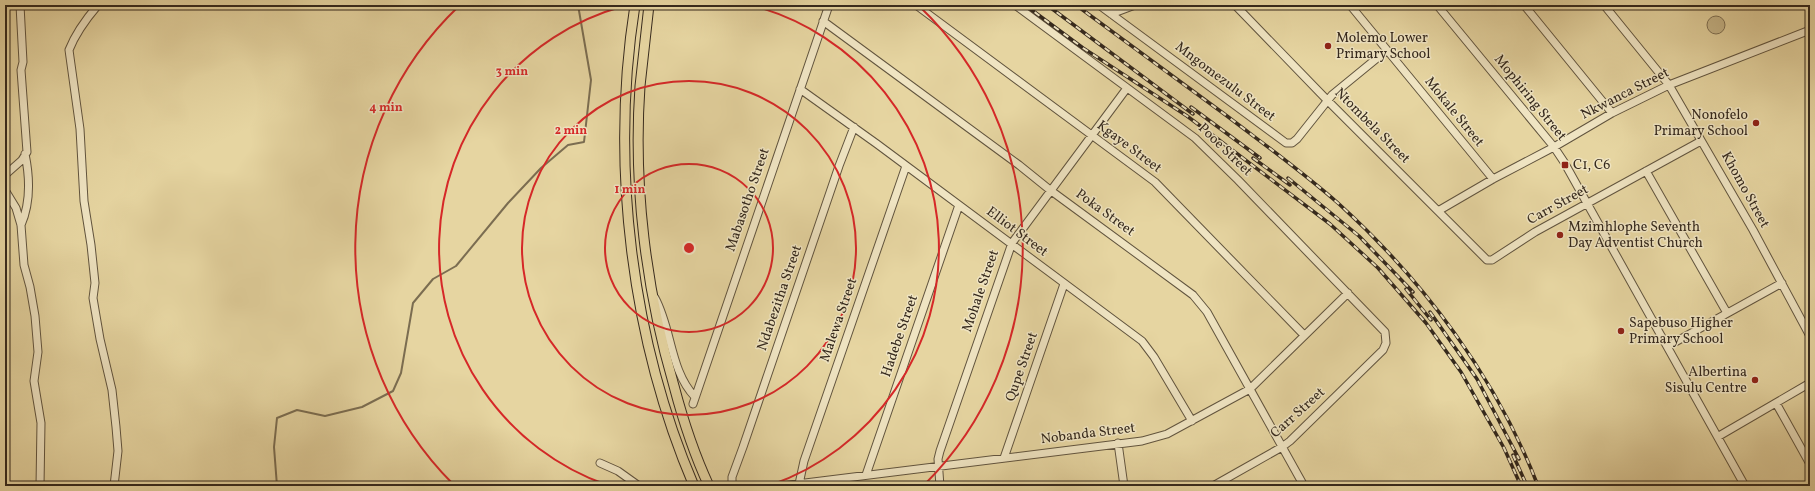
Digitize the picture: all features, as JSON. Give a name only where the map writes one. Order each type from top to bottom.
[{"type":"main road","points":[[635,5],[626,89],[625,148],[628,220],[642,316],[659,386],[677,442],[694,486]]},
{"type":"main road","points":[[649,5],[640,88],[639,154],[644,240],[652,293],[666,359],[682,415],[700,468],[709,486]]},
{"type":"street","points":[[20,5],[23,62],[21,70],[27,139],[25,154],[29,182],[29,195],[25,216],[21,225]]},
{"type":"street","points":[[98,5],[82,23],[69,50],[80,129],[83,193],[92,244],[95,283],[94,298],[100,339],[112,390],[116,427],[118,451],[114,486]]},
{"type":"street","name":"Mabasotho Street","points":[[652,293],[661,309],[673,353],[683,379],[694,400],[829,5]]},
{"type":"street","name":"Kgaye Street","points":[[916,5],[1161,188],[1304,335]]},
{"type":"street","name":"Pooe Street","points":[[1015,5],[1181,126],[1209,151],[1382,327],[1386,335],[1386,343]]},
{"type":"street","name":"Mngomezulu Street","points":[[1099,5],[1284,142],[1289,143],[1297,139],[1334,93],[1387,50]]},
{"type":"street","points":[[1111,14],[1135,5]]},
{"type":"street","name":"Ntombela Street","points":[[1235,5],[1485,259],[1492,260]]},
{"type":"street","name":"Mokale Street","points":[[1350,5],[1493,179]]},
{"type":"street","name":"Mophiring Street","points":[[1437,5],[1554,147],[1719,436],[1745,486]]},
{"type":"street","points":[[1524,5],[1612,114]]},
{"type":"street","name":"Khomo Street","points":[[1604,5],[1669,85],[1782,283],[1810,336]]},
{"type":"street","name":"Poka Street","points":[[823,22],[1019,165],[1050,190],[1193,295],[1207,312],[1304,486]]},
{"type":"street","name":"Nkwanca Street","points":[[1438,211],[1612,114],[1669,85],[1742,55],[1810,30]]},
{"type":"street","name":"Mohale Street","points":[[940,486],[938,466],[940,451],[1012,243],[1127,88]]},
{"type":"street","name":"Elliot Street","points":[[800,89],[1012,243],[1064,284],[1142,341],[1154,357],[1192,421]]},
{"type":"street","name":"Ndabezitha Street","points":[[732,486],[732,477],[839,166],[854,127]]},
{"type":"street","name":"Carr Street","points":[[1492,260],[1535,232],[1701,141]]},
{"type":"street","points":[[5,175],[22,160],[25,154]]},
{"type":"street","name":"Malewa Street","points":[[799,484],[804,461],[906,166]]},
{"type":"street","points":[[1646,171],[1727,313]]},
{"type":"street","points":[[5,190],[16,208],[21,225],[24,265],[33,300],[37,336],[37,365],[34,381],[41,424],[40,486]]},
{"type":"street","name":"Hadebe Street","points":[[866,475],[959,205]]},
{"type":"street","points":[[1668,346],[1782,283]]},
{"type":"street","name":"Qupe Street","points":[[1004,458],[1064,284]]},
{"type":"street","name":"Nobanda Street","points":[[781,486],[1118,443],[1154,438],[1167,434],[1250,389],[1348,293]]},
{"type":"street","name":"Carr Street","points":[[1213,486],[1282,447],[1383,350],[1386,343]]},
{"type":"street","points":[[1719,436],[1810,383]]},
{"type":"street","points":[[1776,403],[1810,464]]},
{"type":"street","points":[[1118,443],[1124,486]]},
{"type":"street","points":[[600,463],[618,471],[639,486]]},
{"type":"shaded area","points":[[1712,16],[1720,16],[1725,21],[1723,32],[1720,34],[1712,34],[1707,29],[1707,21]]},
{"type":"waterway","points":[[277,486],[274,447],[277,418],[297,410],[325,416],[362,407],[393,391],[401,373],[413,303],[433,279],[456,266],[508,203],[541,168],[568,145],[584,142],[591,80],[578,5]]},
{"type":"railway","points":[[1025,5],[1083,48],[1187,116],[1330,224],[1378,268],[1426,323],[1461,372],[1504,448],[1521,486]]},
{"type":"railway","points":[[1047,5],[1193,114]]},
{"type":"railway","points":[[1076,5],[1298,170],[1339,204],[1370,234],[1429,299],[1455,334],[1502,408],[1521,446],[1538,486]]},
{"type":"railway","points":[[1191,107],[1260,158]]},
{"type":"railway","points":[[1253,158],[1290,185]]},
{"type":"railway","points":[[1288,178],[1359,236],[1413,292]]},
{"type":"railway","points":[[1406,289],[1431,320]]},
{"type":"railway","points":[[1430,312],[1477,379],[1519,459]]},
{"type":"railway","points":[[1513,455],[1527,486]]},
{"type":"place","name":"Molemo Lower Primary School","points":[[1328,46]]},
{"type":"place","name":"Nonofelo Primary School","points":[[1756,123]]},
{"type":"place","name":"C1, C6","points":[[1565,165]]},
{"type":"place","name":"Mzimhlophe Seventh Day Adventist Church","points":[[1560,235]]},
{"type":"place","name":"Sapebuso Higher Primary School","points":[[1621,331]]},
{"type":"place","name":"Albertina Sisulu Centre","points":[[1755,380]]}]
